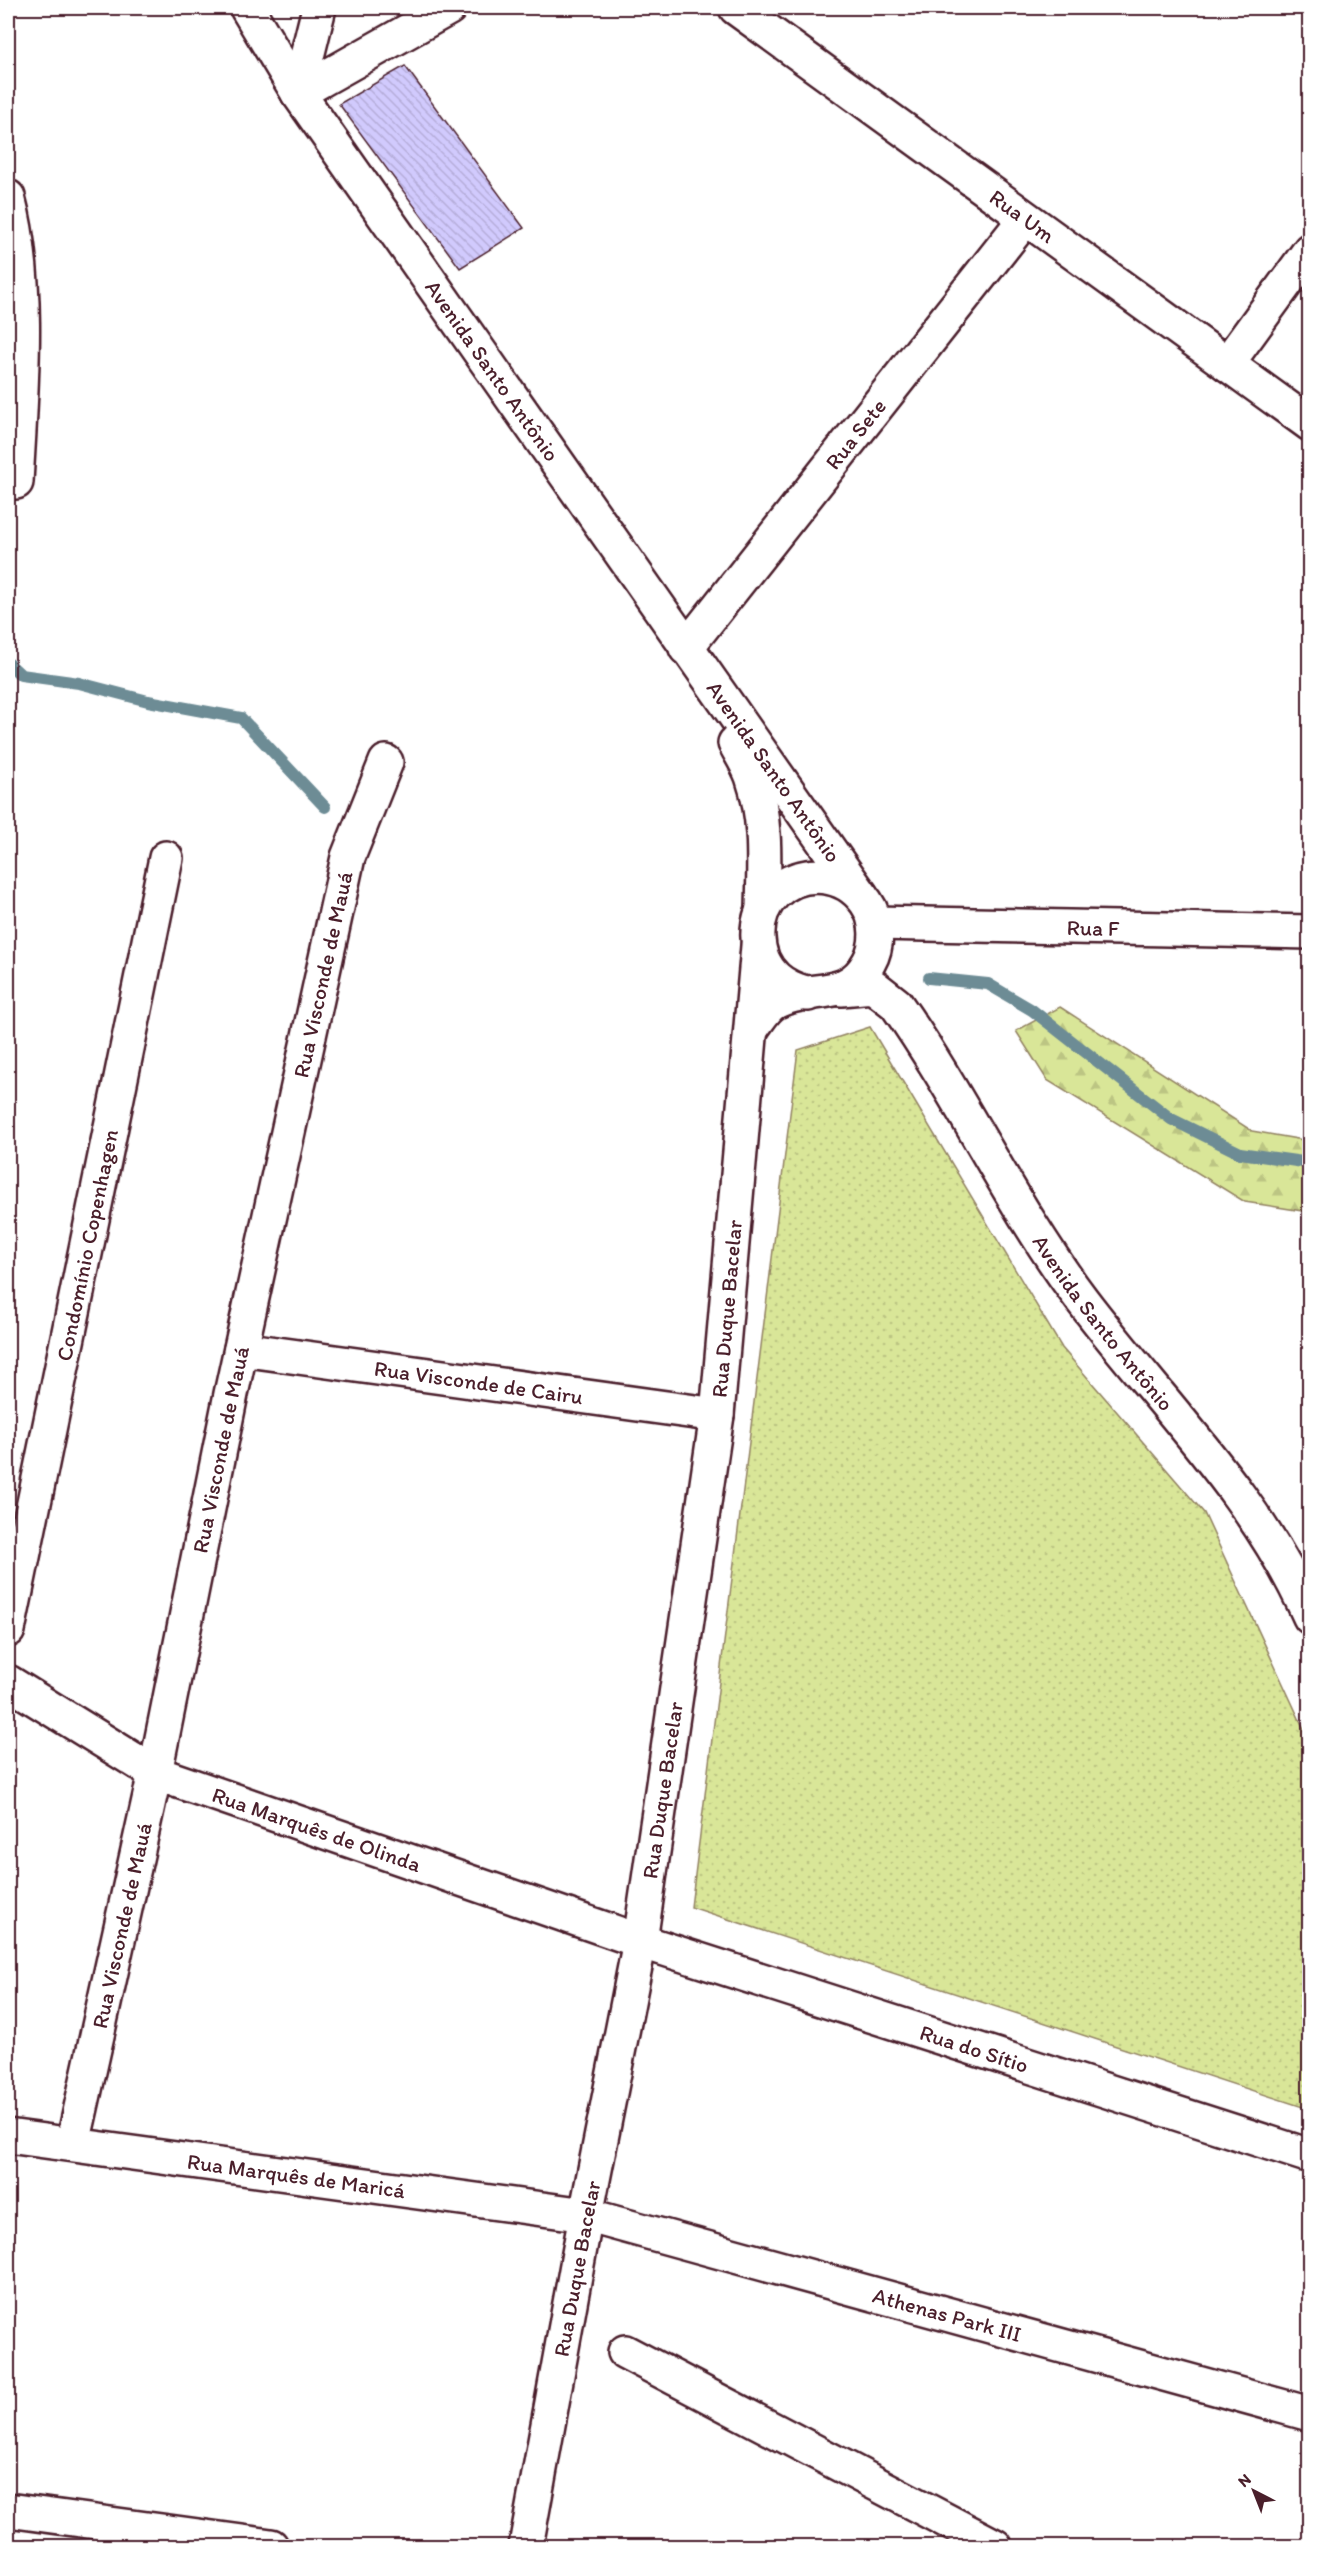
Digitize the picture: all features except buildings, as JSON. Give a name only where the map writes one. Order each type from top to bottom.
[{"type":"street","name":"Avenida Santo Antônio","points":[[248,8],[298,93],[686,648],[870,920],[909,1021]]},
{"type":"street","points":[[298,93],[319,8]]},
{"type":"street","points":[[298,93],[449,8]]},
{"type":"street","name":"Rua Um","points":[[735,8],[1310,423]]},
{"type":"street","points":[[8,197],[21,300],[21,395],[16,482]]},
{"type":"street","name":"Rua Sete","points":[[686,648],[1025,219]]},
{"type":"street","points":[[1227,364],[1310,250]]},
{"type":"street","name":"Avenida Santo Antônio","points":[[686,648],[752,775],[760,804],[764,837],[763,909],[757,927],[758,946]]},
{"type":"street","name":"Rua Visconde de Mauá","points":[[73,2144],[155,1773],[241,1349],[348,857],[386,762]]},
{"type":"street","name":"Condomínio Copenhagen","points":[[8,1630],[166,858]]},
{"type":"street","points":[[763,909],[774,893],[790,882],[808,876],[828,876],[846,883],[870,920],[869,962],[857,978],[841,989]]},
{"type":"street","name":"Rua F","points":[[870,920],[1310,932]]},
{"type":"street","points":[[758,946],[764,963],[776,978],[791,989],[808,994]]},
{"type":"street","name":"Rua Duque Bacelar","points":[[526,2547],[586,2215],[640,1941],[717,1415],[753,1028],[758,946]]},
{"type":"street","name":"Avenida Santo Antônio","points":[[808,994],[873,986],[896,1004],[909,1021],[1026,1219],[1082,1300],[1228,1480],[1270,1542],[1310,1617]]},
{"type":"street","points":[[753,1028],[774,1002],[786,997],[808,994]]},
{"type":"street","name":"Rua Visconde de Cairu","points":[[241,1349],[717,1415]]},
{"type":"street","name":"Rua Marquês de Olinda","points":[[8,1682],[155,1773],[640,1941]]},
{"type":"street","name":"Rua do Sítio","points":[[640,1941],[1310,2156]]},
{"type":"street","name":"Rua Marquês de Maricá","points":[[8,2136],[586,2215]]},
{"type":"street","name":"Athenas Park III","points":[[586,2215],[1310,2414]]},
{"type":"street","points":[[625,2352],[995,2547]]},
{"type":"street","points":[[8,2510],[271,2547]]},
{"type":"green space","points":[[1060,1007],[1252,1131],[1309,1141],[1309,1212],[1245,1202],[1047,1080],[1016,1031]]},
{"type":"green space","points":[[870,1027],[1062,1348],[1204,1513],[1309,1740],[1309,2109],[691,1907],[798,1050]]},
{"type":"waterway","points":[[8,663],[21,675],[79,683],[148,701],[241,718],[325,807]]},
{"type":"waterway","points":[[929,978],[988,984],[1032,1010],[1171,1119],[1240,1153],[1310,1163]]}]
